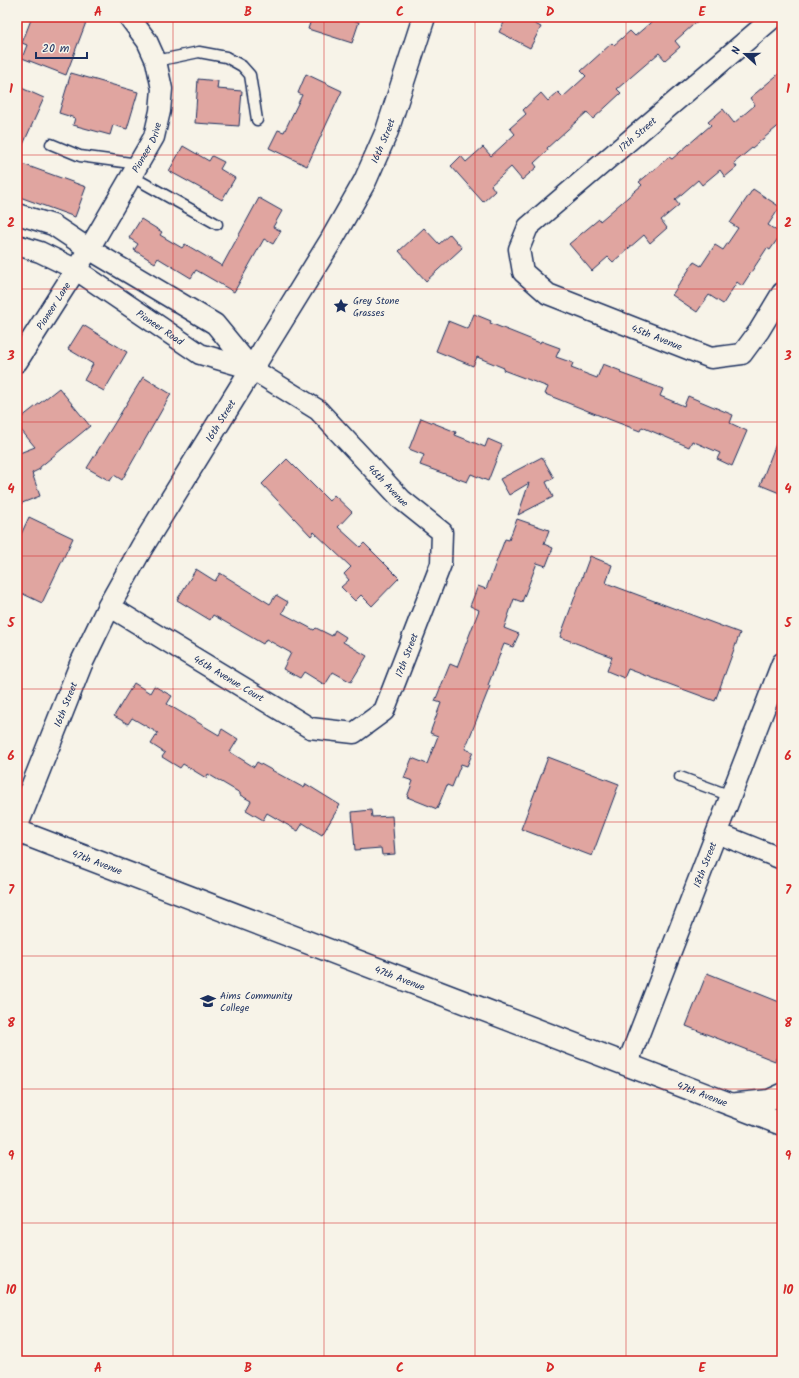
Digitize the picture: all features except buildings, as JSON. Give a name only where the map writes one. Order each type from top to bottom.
[{"type":"main road","name":"16th Street","points":[[17,825],[81,664],[109,606],[216,425],[332,239],[365,181],[387,131],[424,17]]},
{"type":"main road","name":"47th Avenue","points":[[17,831],[782,1124]]},
{"type":"street","name":"Pioneer Drive","points":[[75,269],[89,249],[154,137],[160,111],[162,89],[156,62],[147,41],[130,17]]},
{"type":"street","name":"17th Street","points":[[521,261],[519,249],[528,227],[774,17]]},
{"type":"street","name":"Pioneer Road","points":[[17,214],[53,225],[89,249],[215,324],[252,369]]},
{"type":"street","name":"Pioneer Road","points":[[17,245],[40,252],[75,269],[200,354],[252,369],[318,410]]},
{"type":"street","name":"45th Avenue","points":[[521,261],[523,272],[548,294],[711,358],[742,354],[760,331],[782,293]]},
{"type":"street","name":"Pioneer Lane","points":[[17,362],[75,269]]},
{"type":"street","name":"46th Avenue","points":[[318,410],[402,500],[442,532],[441,564]]},
{"type":"street","name":"17th Street","points":[[354,733],[384,711],[441,564]]},
{"type":"street","name":"46th Avenue Court","points":[[109,606],[310,728],[354,733]]},
{"type":"street","name":"18th Street","points":[[627,1065],[782,663]]},
{"type":"street","points":[[716,833],[782,859]]},
{"type":"street","points":[[728,1104],[769,1100],[782,1094]]},
{"type":"lane","points":[[156,62],[199,52],[226,57],[242,66],[250,75],[257,120]]},
{"type":"lane","points":[[51,144],[80,156],[135,170],[217,224]]},
{"type":"lane","points":[[680,777],[731,796]]},
{"type":"place","name":"Grey Stone Grasses","points":[[341,306]]},
{"type":"place","name":"Aims Community College","points":[[208,1001]]}]
